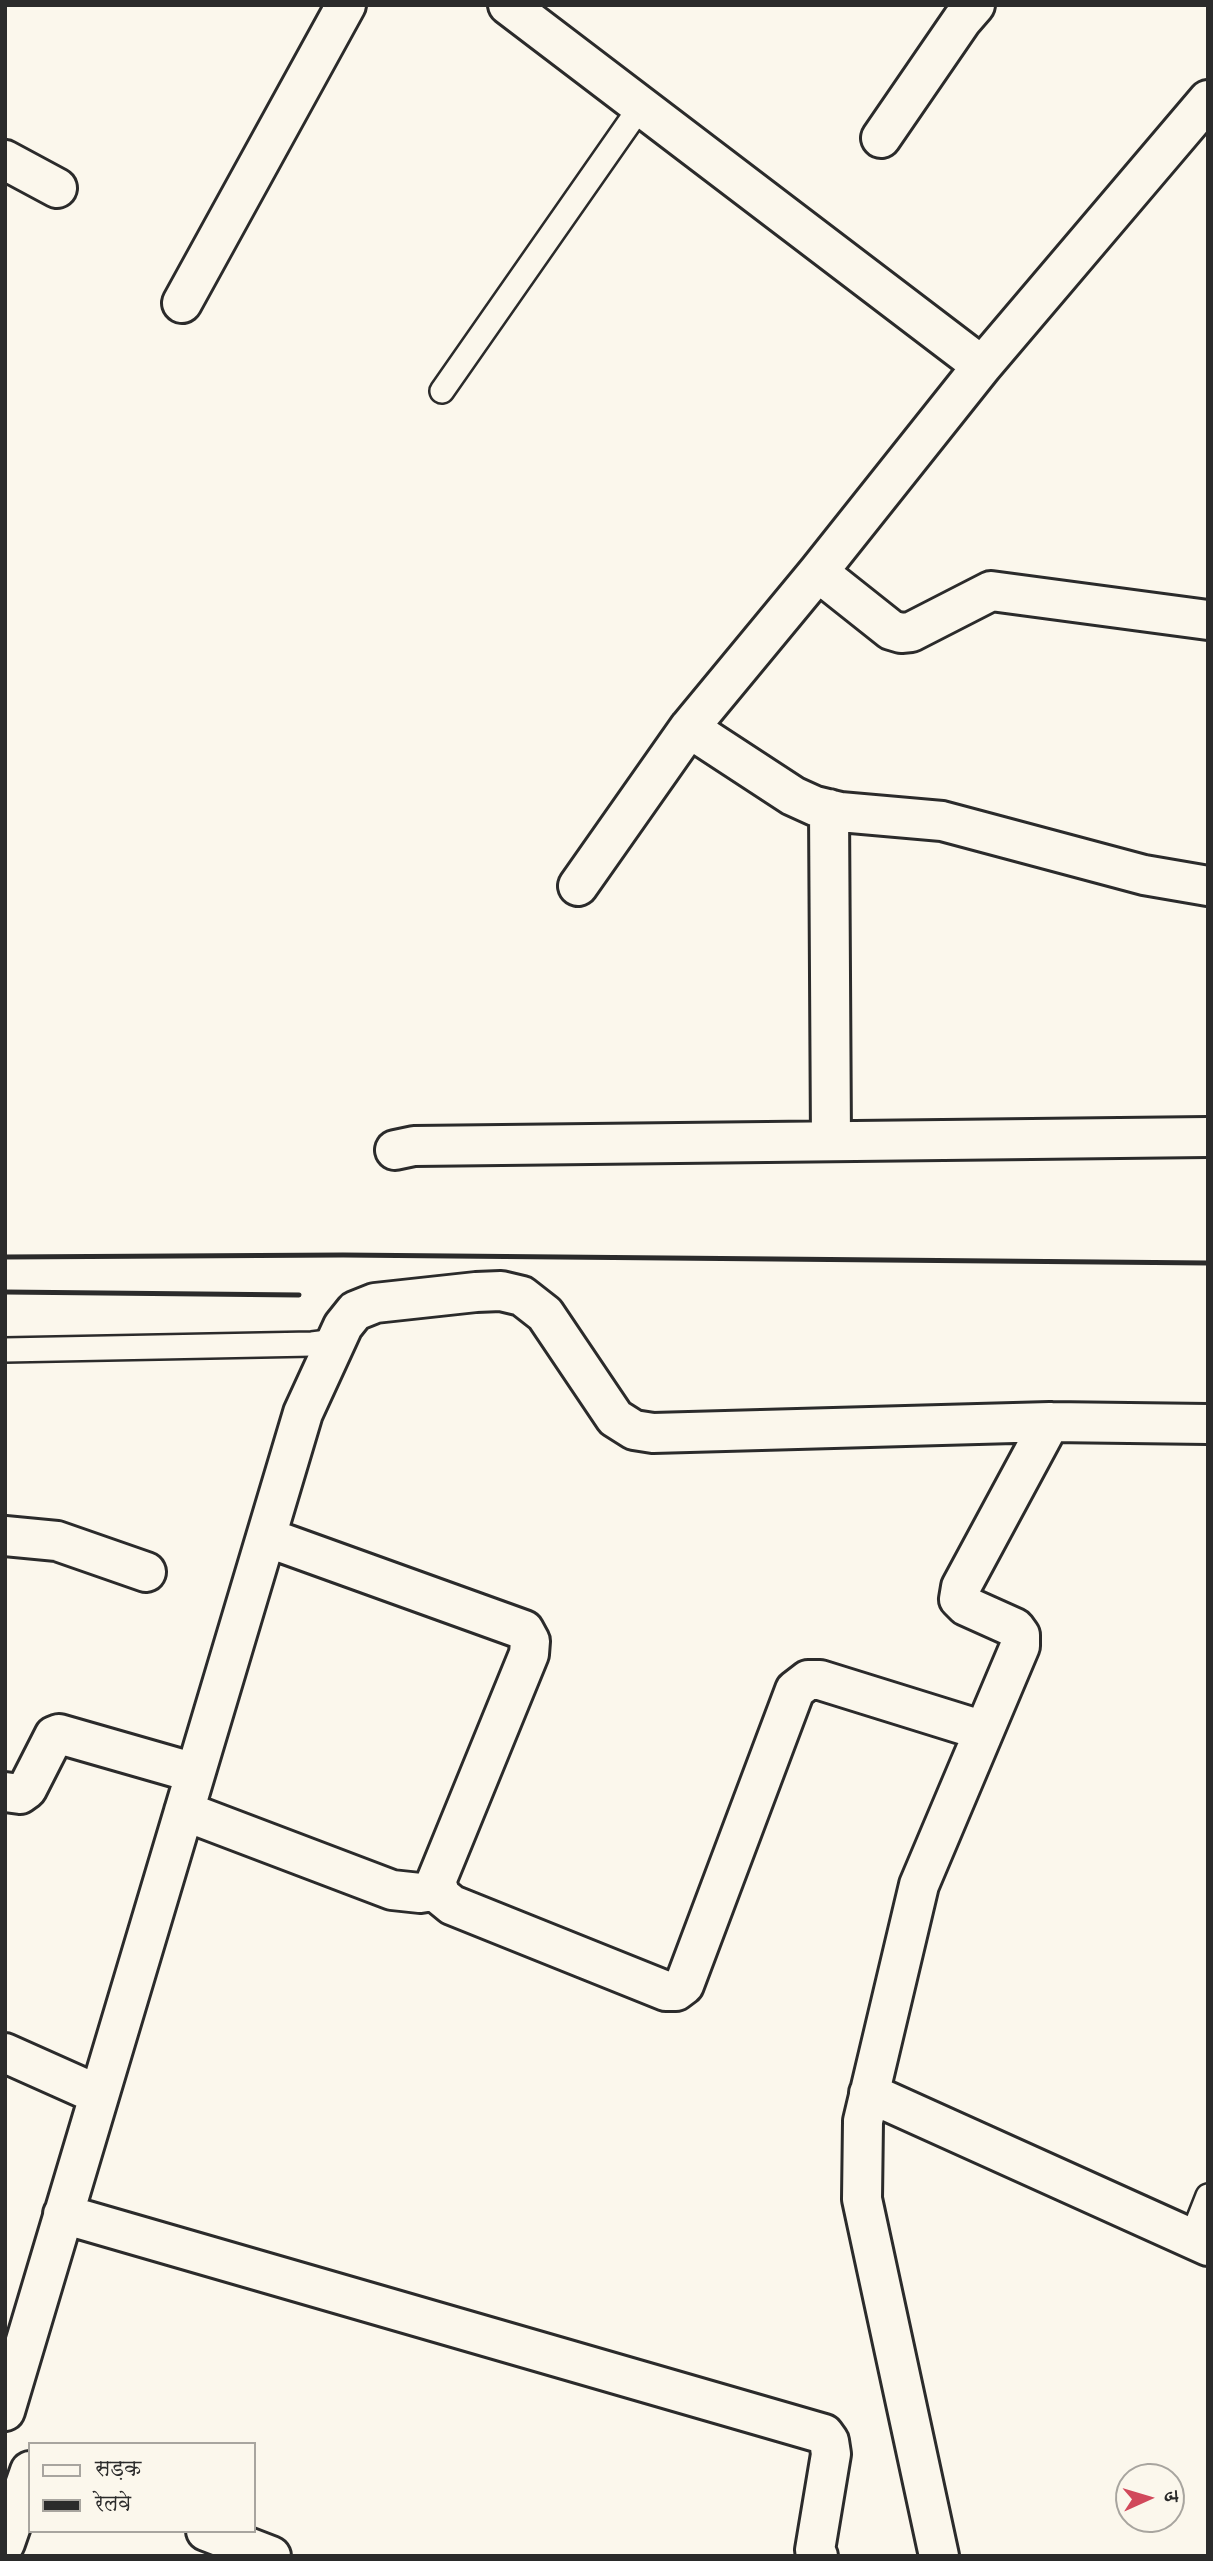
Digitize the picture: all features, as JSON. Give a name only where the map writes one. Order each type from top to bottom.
[{"type":"street","points":[[182,303],[346,5]]},
{"type":"street","points":[[508,5],[982,366]]},
{"type":"street","points":[[881,138],[959,10]]},
{"type":"street","points":[[578,886],[689,728],[818,572],[982,366],[1208,100]]},
{"type":"street","points":[[5,160],[57,188]]},
{"type":"street","points":[[818,572],[891,630],[901,634],[911,632],[991,592],[1208,620]]},
{"type":"street","points":[[689,728],[793,796],[829,809],[942,821],[1119,869],[1208,886]]},
{"type":"street","points":[[829,809],[831,1141]]},
{"type":"street","points":[[395,1150],[414,1146],[1208,1137]]},
{"type":"street","points":[[6,2402],[303,1413],[336,1341],[355,1311],[375,1303],[501,1291],[522,1296],[545,1314],[615,1418],[634,1430],[653,1433],[1050,1422],[1208,1424]]},
{"type":"street","points":[[939,2556],[862,2199],[863,2121],[919,1885],[1020,1646],[1020,1635],[1015,1628],[966,1606],[959,1599],[961,1587],[1050,1422]]},
{"type":"street","points":[[5,1536],[57,1541],[146,1572]]},
{"type":"street","points":[[266,1537],[524,1630],[530,1641],[529,1654],[436,1884],[441,1896],[452,1905],[666,1991],[676,1991],[684,1985],[795,1690],[808,1680],[820,1680],[984,1731]]},
{"type":"street","points":[[5,1792],[20,1794],[27,1789],[54,1736],[59,1734],[195,1773]]},
{"type":"street","points":[[184,1811],[392,1890],[420,1893],[439,1890]]},
{"type":"street","points":[[5,2053],[99,2095]]},
{"type":"street","points":[[869,2093],[1199,2242]]},
{"type":"street","points":[[63,2214],[824,2434],[829,2441],[831,2454],[815,2550],[818,2556]]},
{"type":"street","points":[[5,2455],[28,2464]]},
{"type":"street","points":[[5,2543],[28,2477]]},
{"type":"street","points":[[211,2533],[271,2556]]},
{"type":"lane","points":[[442,391],[641,106]]},
{"type":"lane","points":[[5,1350],[312,1344],[336,1341]]},
{"type":"lane","points":[[1199,2242],[1208,2196]]},
{"type":"railway","points":[[5,1257],[343,1255],[1208,1263]]},
{"type":"railway","points":[[5,1292],[299,1295]]}]
